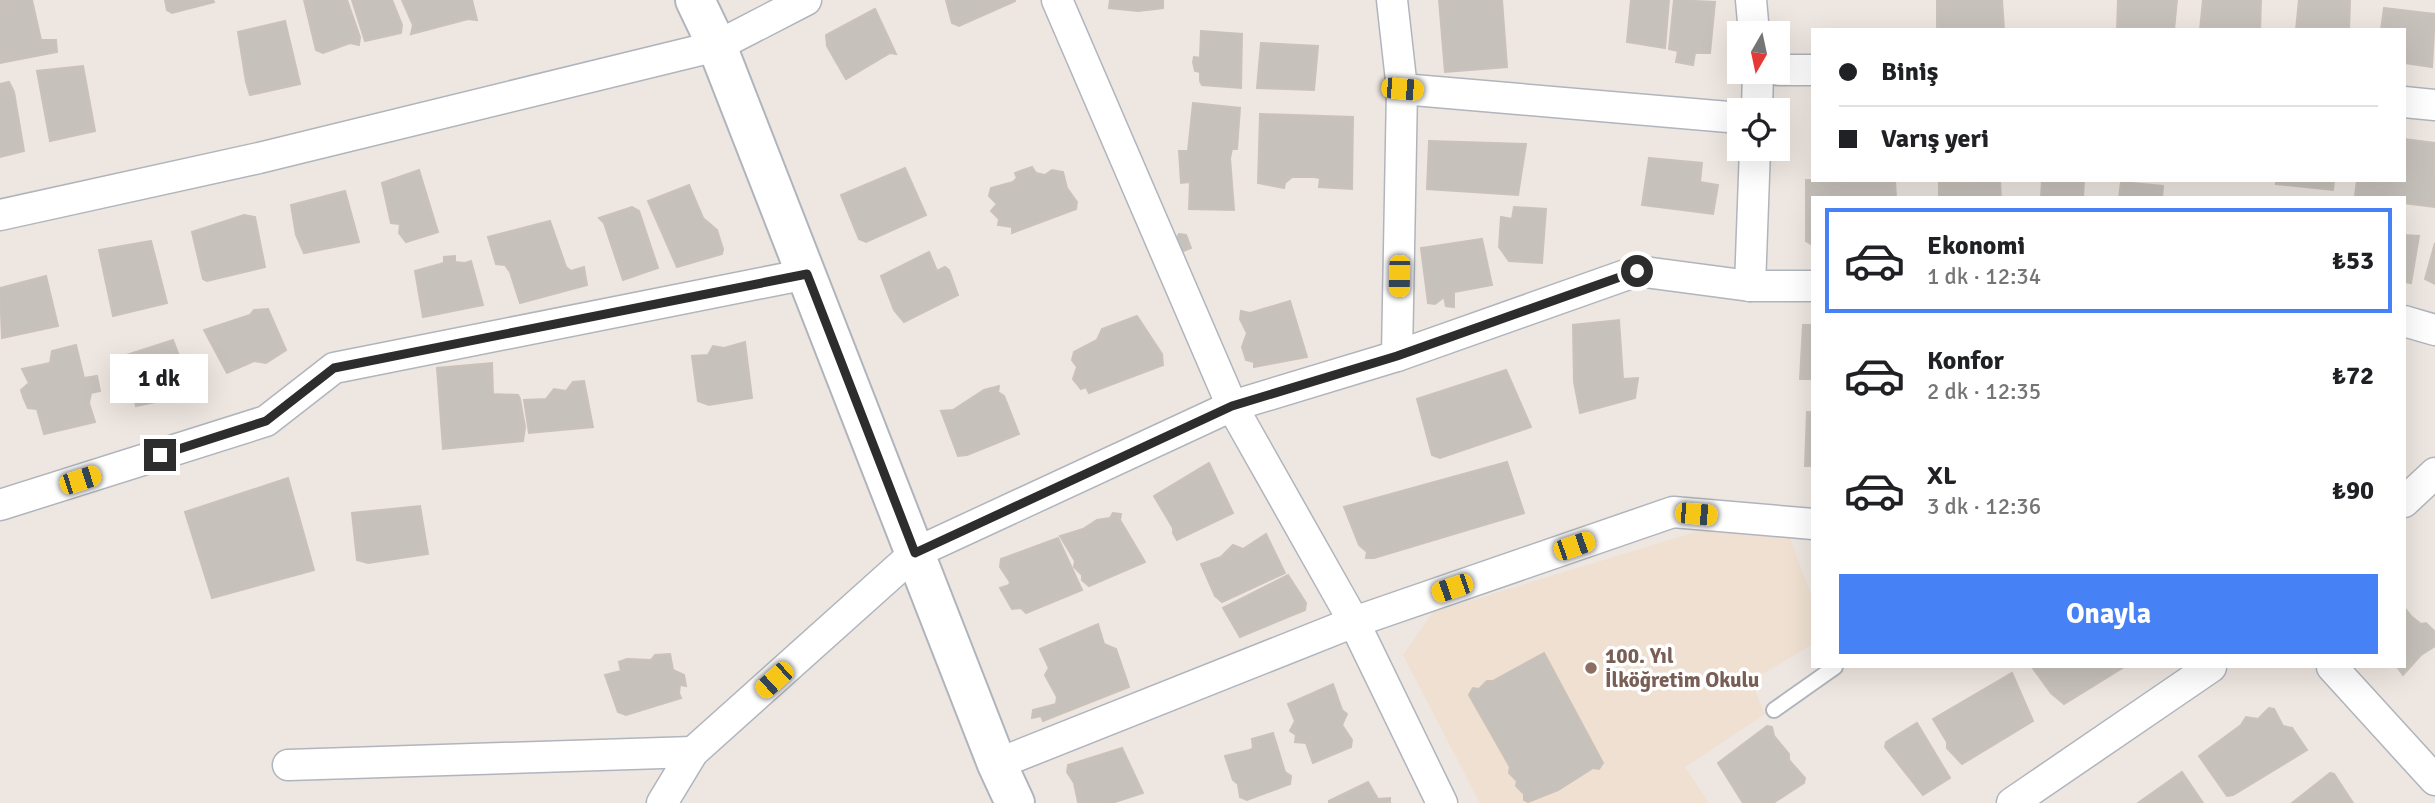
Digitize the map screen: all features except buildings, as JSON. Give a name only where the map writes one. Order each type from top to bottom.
[{"type":"street","points":[[695,0],[718,46],[997,764],[1015,803]]},
{"type":"street","points":[[0,215],[259,158],[718,46],[806,0]]},
{"type":"street","points":[[1057,0],[1232,406],[1354,622],[1442,803]]},
{"type":"street","points":[[1392,0],[1402,89],[1397,356]]},
{"type":"street","points":[[1751,0],[1753,21]]},
{"type":"street","points":[[1790,70],[1811,70]]},
{"type":"street","points":[[1402,89],[1727,117]]},
{"type":"street","points":[[2406,102],[2435,105]]},
{"type":"street","points":[[1750,286],[1755,161]]},
{"type":"street","points":[[662,803],[693,752],[915,553],[1232,406],[1397,356],[1637,271],[1750,286],[1811,286]]},
{"type":"street","points":[[0,505],[266,421],[334,368],[807,274]]},
{"type":"street","points":[[2406,322],[2435,330]]},
{"type":"street","points":[[2406,500],[2435,473]]},
{"type":"street","points":[[997,764],[1354,622],[1673,512],[1811,524]]},
{"type":"street","points":[[2011,803],[2210,668]]},
{"type":"street","points":[[2333,668],[2435,780]]},
{"type":"street","points":[[288,765],[693,752]]},
{"type":"lane","points":[[1774,710],[1834,668]]},
{"type":"shaded area","name":"100. Yıl İlköğretim Okulu","points":[[1699,531],[1789,536],[1811,595],[1811,645],[1751,681],[1765,714],[1685,767],[1709,803],[1480,803],[1403,655],[1433,612]]},
{"type":"place","name":"100. Yıl İlköğretim Okulu","points":[[1591,668]]},
{"type":"route","points":[[160,455],[266,421],[334,368],[807,274],[915,553],[1232,406],[1397,356],[1637,271]]}]
